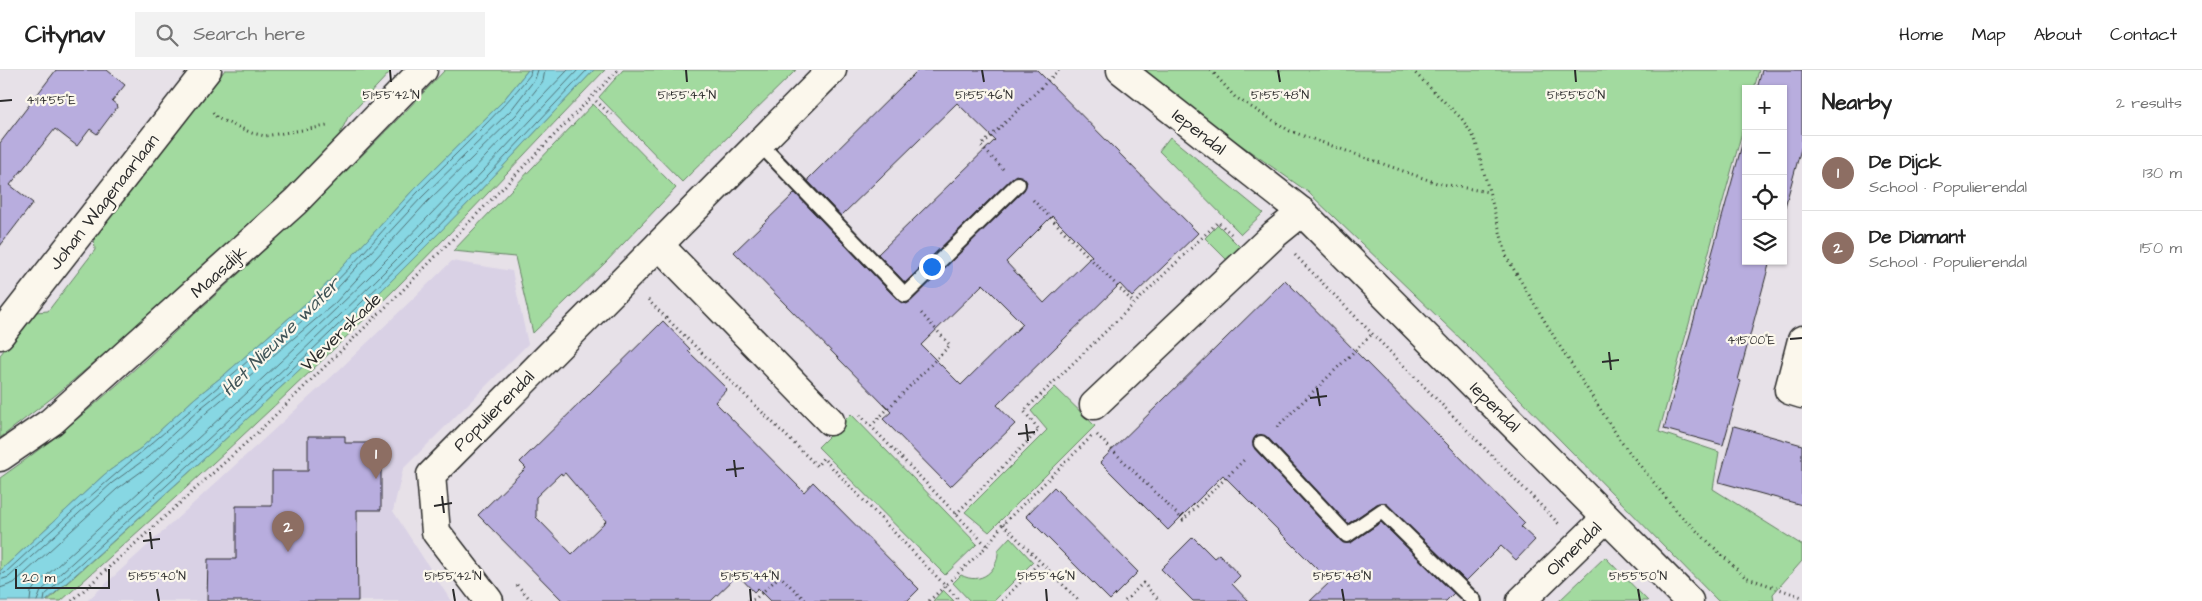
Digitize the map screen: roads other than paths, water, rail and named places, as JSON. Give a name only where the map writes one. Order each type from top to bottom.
[{"type":"street","name":"Maasdijk","points":[[0,457],[51,422],[295,202],[423,70]]},
{"type":"street","name":"Populierendal","points":[[489,601],[436,532],[431,475],[832,70]]},
{"type":"street","name":"Iependal","points":[[1121,70],[1302,212],[1689,601]]},
{"type":"street","name":"Johan Wagenaarlaan","points":[[0,335],[201,78]]},
{"type":"street","points":[[1094,405],[1275,234],[1302,212]]},
{"type":"street","points":[[659,245],[830,421]]},
{"type":"street","points":[[1802,340],[1789,390],[1802,394]]},
{"type":"street","name":"Olmendal","points":[[1521,601],[1606,518]]},
{"type":"lane","points":[[759,143],[904,295],[1018,184]]},
{"type":"lane","points":[[1261,443],[1347,535],[1382,511],[1474,601]]},
{"type":"water","name":"Het Nieuwe water","points":[[528,70],[594,70],[384,289],[193,469],[46,601],[0,601],[0,571],[105,474],[141,448],[195,398],[322,289],[414,189],[502,102]]},
{"type":"place","name":"De Dijck","points":[[376,479]]},
{"type":"place","name":"De Diamant","points":[[288,552]]}]
